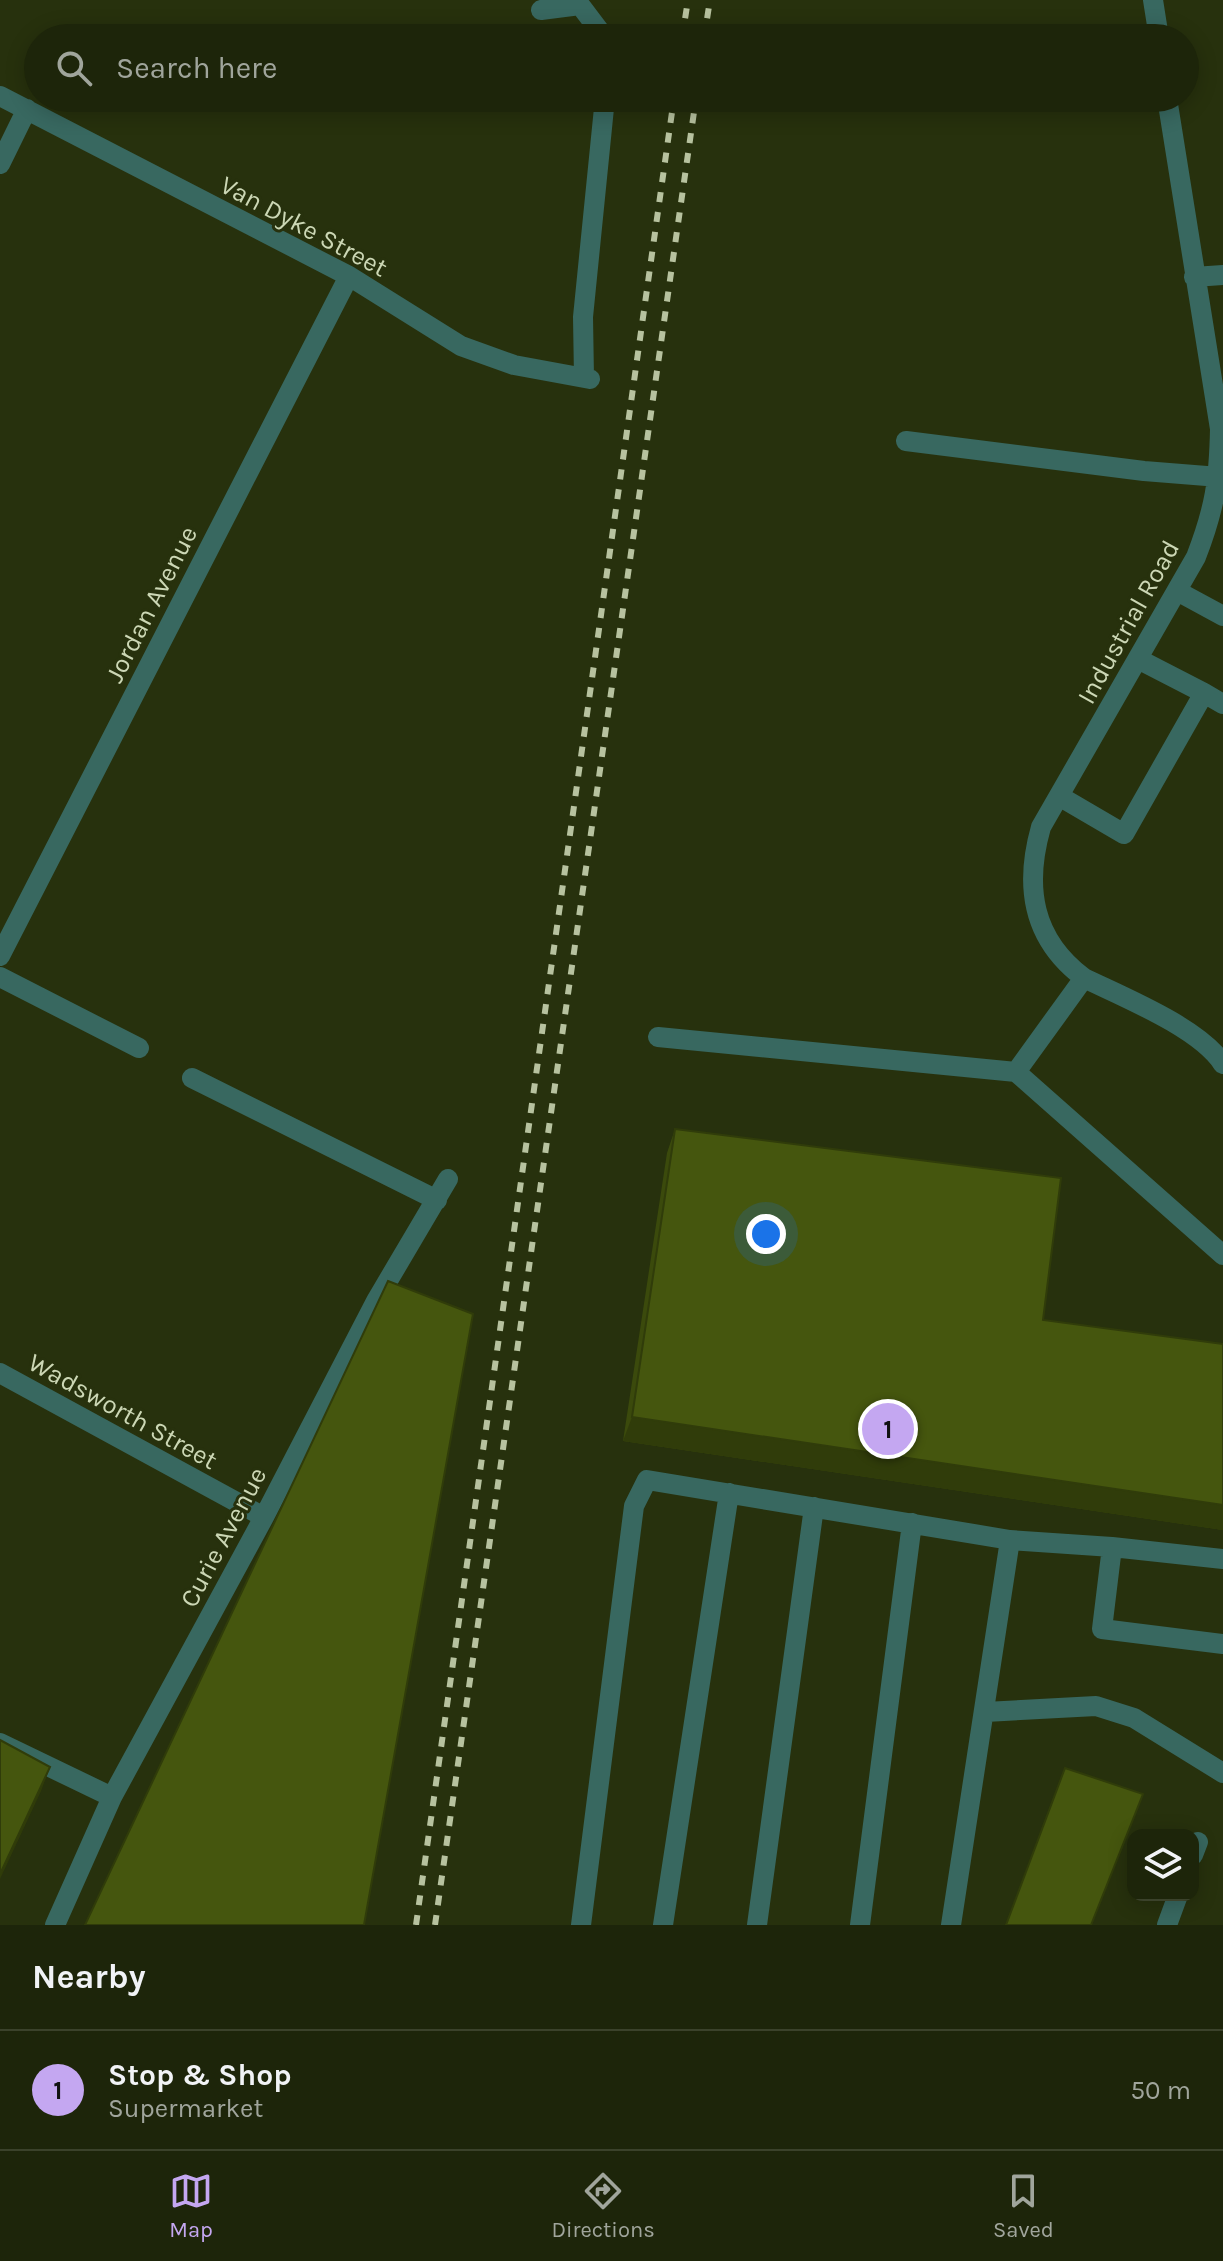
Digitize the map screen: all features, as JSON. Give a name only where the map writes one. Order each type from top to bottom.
[{"type":"street","points":[[1153,0],[1157,24]]},
{"type":"street","points":[[541,10],[580,5],[594,24]]},
{"type":"street","name":"Van Dyke Street","points":[[0,96],[24,108]]},
{"type":"street","points":[[0,164],[26,112]]},
{"type":"street","name":"Van Dyke Street","points":[[33,112],[349,276],[461,346],[514,365],[587,379],[583,317],[604,112]]},
{"type":"street","name":"Industrial Road","points":[[1169,112],[1220,429],[1219,477],[1210,520],[1196,557],[1041,827],[1033,857],[1032,890],[1039,918],[1052,946],[1071,968],[1084,978],[1182,1029],[1216,1052],[1223,1064]]},
{"type":"street","points":[[1194,277],[1223,275]]},
{"type":"street","name":"Jordan Avenue","points":[[0,956],[349,276]]},
{"type":"street","points":[[906,441],[1144,471],[1219,477]]},
{"type":"street","points":[[1177,591],[1222,614]]},
{"type":"street","points":[[1138,659],[1223,704]]},
{"type":"street","points":[[1059,796],[1124,834],[1204,693]]},
{"type":"street","points":[[0,977],[139,1048]]},
{"type":"street","points":[[1016,1072],[1084,978]]},
{"type":"street","points":[[658,1037],[1016,1072],[1223,1255]]},
{"type":"street","points":[[192,1078],[437,1200]]},
{"type":"street","name":"Curie Avenue","points":[[55,1925],[112,1797],[264,1517],[376,1301],[448,1179]]},
{"type":"street","name":"Wadsworth Street","points":[[0,1373],[264,1517]]},
{"type":"street","points":[[581,1925],[634,1506],[647,1480],[1010,1540],[1223,1559]]},
{"type":"street","points":[[663,1925],[729,1493]]},
{"type":"street","points":[[757,1925],[814,1507]]},
{"type":"street","points":[[860,1925],[912,1523]]},
{"type":"street","points":[[951,1925],[1010,1540]]},
{"type":"street","points":[[1112,1547],[1102,1629],[1223,1644]]},
{"type":"street","points":[[985,1712],[1096,1706],[1134,1718],[1223,1773]]},
{"type":"street","points":[[0,1743],[112,1797]]},
{"type":"street","points":[[1167,1925],[1176,1901]]},
{"type":"building","points":[[675,1129],[1061,1178],[1043,1320],[1223,1344],[1223,1505],[632,1417]]},
{"type":"building","points":[[388,1281],[473,1314],[364,1925],[85,1925]]},
{"type":"building","points":[[0,1740],[50,1767],[0,1874]]},
{"type":"building","points":[[1065,1768],[1143,1794],[1091,1925],[1006,1925]]},
{"type":"railway","points":[[684,24],[688,0]]},
{"type":"railway","points":[[706,24],[710,0]]},
{"type":"railway","points":[[416,1925],[672,112]]},
{"type":"railway","points":[[435,1925],[694,112]]},
{"type":"place","name":"Stop & Shop","points":[[888,1429]]}]
